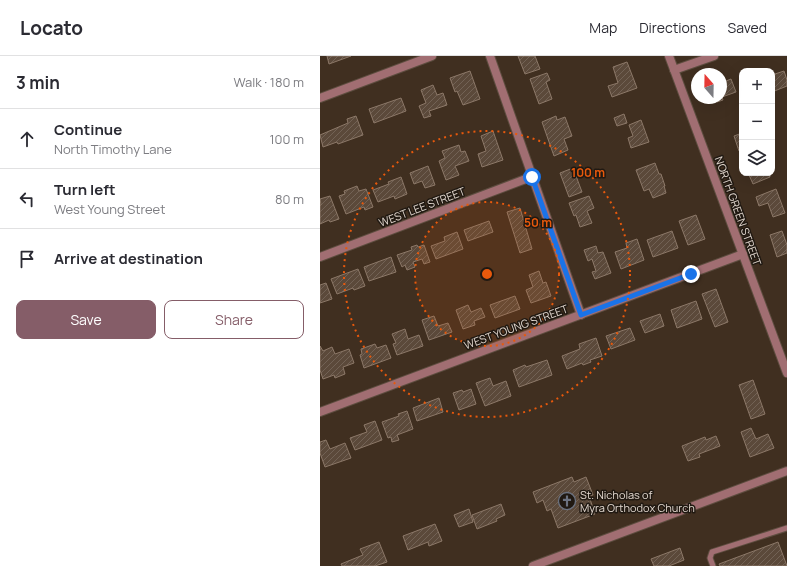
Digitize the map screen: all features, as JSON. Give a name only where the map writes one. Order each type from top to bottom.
[{"type":"street","points":[[320,98],[432,56]]},
{"type":"street","points":[[490,56],[581,315]]},
{"type":"street","name":"NORTH GREEN STREET","points":[[669,56],[787,373]]},
{"type":"street","points":[[674,70],[714,56]]},
{"type":"street","name":"WEST LEE STREET","points":[[320,257],[532,177]]},
{"type":"street","name":"WEST YOUNG STREET","points":[[320,412],[743,254]]},
{"type":"street","points":[[533,566],[787,471]]},
{"type":"lane","points":[[713,566],[710,558],[712,552],[787,528]]},
{"type":"building","points":[[327,56],[351,56],[329,64]]},
{"type":"building","points":[[518,56],[535,56],[540,69],[525,74]]},
{"type":"building","points":[[627,62],[637,88],[612,97],[608,86],[618,83],[613,67]]},
{"type":"building","points":[[470,71],[480,99],[463,105],[457,91],[455,92],[450,78]]},
{"type":"building","points":[[784,71],[787,86],[775,91],[775,74]]},
{"type":"building","points":[[547,73],[550,80],[546,82],[552,99],[539,104],[530,79]]},
{"type":"building","points":[[731,79],[736,92],[727,95],[727,81]]},
{"type":"building","points":[[433,85],[437,95],[443,93],[447,105],[429,111],[431,116],[424,118],[419,106],[426,103],[421,90]]},
{"type":"building","points":[[401,98],[406,111],[374,123],[369,109]]},
{"type":"building","points":[[624,114],[627,123],[617,126],[614,118]]},
{"type":"building","points":[[356,116],[363,135],[338,144],[337,142],[323,147],[320,135],[348,123],[347,119]]},
{"type":"building","points":[[556,116],[557,120],[565,117],[572,136],[564,139],[568,150],[554,156],[542,122]]},
{"type":"building","points":[[641,120],[649,142],[631,148],[628,138],[633,136],[629,125]]},
{"type":"building","points":[[493,131],[503,160],[482,167],[478,154],[486,151],[481,136]]},
{"type":"building","points":[[739,134],[739,151],[734,136]]},
{"type":"building","points":[[459,145],[461,152],[465,151],[469,161],[455,166],[459,175],[446,180],[439,161],[445,158],[442,151]]},
{"type":"building","points":[[655,163],[659,174],[661,174],[666,193],[653,198],[649,189],[644,191],[636,170]]},
{"type":"building","points":[[428,166],[435,185],[425,188],[422,181],[414,184],[410,173]]},
{"type":"building","points":[[573,168],[582,192],[569,197],[560,173]]},
{"type":"building","points":[[749,176],[770,176],[770,177],[753,184]]},
{"type":"building","points":[[401,177],[407,194],[395,199],[394,196],[378,202],[373,190],[389,184],[388,182]]},
{"type":"building","points":[[357,186],[359,191],[366,189],[373,207],[365,210],[364,207],[346,214],[339,196],[345,194],[344,191]]},
{"type":"building","points":[[776,189],[785,213],[773,217],[768,203],[759,206],[756,197]]},
{"type":"building","points":[[330,196],[339,219],[330,222],[329,220],[320,224],[320,199]]},
{"type":"building","points":[[589,196],[594,208],[587,211],[592,223],[580,227],[576,215],[574,216],[569,203]]},
{"type":"building","points":[[520,208],[532,249],[520,253],[507,212]]},
{"type":"building","points":[[696,215],[705,239],[688,245],[679,221]]},
{"type":"building","points":[[489,221],[493,232],[468,241],[464,230]]},
{"type":"building","points":[[672,231],[678,248],[653,257],[647,240]]},
{"type":"building","points":[[782,231],[787,245],[787,253],[777,257],[770,235]]},
{"type":"building","points":[[457,232],[463,249],[436,259],[431,246],[445,241],[444,237]]},
{"type":"building","points":[[637,239],[644,260],[621,269],[615,252],[627,248],[626,243]]},
{"type":"building","points":[[417,245],[418,247],[424,245],[430,262],[424,264],[422,259],[413,262],[415,267],[407,270],[405,265],[402,267],[397,255],[412,250],[411,247]]},
{"type":"building","points":[[596,246],[598,253],[603,252],[611,273],[595,279],[592,272],[596,271],[592,259],[588,261],[584,250]]},
{"type":"building","points":[[391,257],[396,272],[369,281],[364,267]]},
{"type":"building","points":[[358,269],[365,286],[354,290],[353,288],[337,294],[331,279]]},
{"type":"building","points":[[539,271],[543,283],[546,282],[551,296],[531,303],[526,290],[533,287],[529,275]]},
{"type":"building","points":[[326,283],[332,299],[320,303],[320,285]]},
{"type":"building","points":[[716,289],[728,322],[715,327],[702,294]]},
{"type":"building","points":[[515,296],[520,309],[495,318],[490,305]]},
{"type":"building","points":[[696,301],[702,319],[677,328],[671,310]]},
{"type":"building","points":[[468,305],[471,312],[481,308],[485,317],[474,321],[475,325],[463,329],[456,310]]},
{"type":"building","points":[[660,314],[664,326],[645,333],[640,321]]},
{"type":"building","points":[[434,316],[438,326],[448,323],[452,332],[429,340],[422,320]]},
{"type":"building","points":[[630,328],[635,340],[611,349],[606,336]]},
{"type":"building","points":[[405,329],[408,339],[419,335],[423,346],[397,355],[393,344],[396,343],[392,334]]},
{"type":"building","points":[[596,338],[602,356],[590,360],[591,362],[583,365],[582,363],[567,369],[562,356],[580,349],[579,344]]},
{"type":"building","points":[[375,344],[377,348],[386,345],[391,358],[364,368],[360,355],[362,354],[361,349]]},
{"type":"building","points":[[320,346],[323,351],[332,347],[335,354],[349,349],[354,363],[343,367],[345,374],[335,378],[334,375],[323,379],[320,370]]},
{"type":"building","points":[[547,360],[552,375],[519,387],[513,370],[525,365],[526,367]]},
{"type":"building","points":[[490,378],[493,386],[506,381],[511,396],[485,406],[476,383]]},
{"type":"building","points":[[753,380],[765,414],[751,419],[739,385]]},
{"type":"building","points":[[471,389],[476,404],[459,410],[453,393]]},
{"type":"building","points":[[439,398],[443,412],[417,421],[413,408]]},
{"type":"building","points":[[407,411],[413,429],[397,435],[399,440],[392,442],[391,437],[388,438],[382,422],[399,416],[398,414]]},
{"type":"building","points":[[375,421],[382,440],[355,450],[350,438],[367,432],[364,425]]},
{"type":"building","points":[[751,428],[756,439],[768,434],[774,448],[750,457],[741,432]]},
{"type":"building","points":[[716,436],[720,446],[699,454],[700,457],[688,461],[682,446],[705,437],[706,440]]},
{"type":"building","points":[[326,440],[330,449],[345,443],[351,458],[325,467],[320,453],[320,442]]},
{"type":"building","name":"St. Nicholas of Myra Orthodox Church","points":[[572,477],[574,482],[586,477],[593,495],[589,496],[595,514],[558,528],[551,509],[547,511],[543,500],[537,503],[533,492]]},
{"type":"building","points":[[501,504],[505,515],[496,519],[497,521],[477,529],[472,515]]},
{"type":"building","points":[[469,509],[473,522],[459,527],[454,515]]},
{"type":"building","points":[[435,524],[442,541],[429,546],[428,542],[408,550],[403,536]]},
{"type":"building","points":[[379,542],[387,562],[375,566],[342,566],[341,564],[363,555],[360,549]]},
{"type":"building","points":[[778,542],[787,566],[720,566],[719,564]]},
{"type":"building","points":[[680,548],[684,560],[669,566],[654,566],[651,559]]},
{"type":"place","name":"St. Nicholas of Myra Orthodox Church","points":[[567,501]]},
{"type":"route","points":[[532,177],[581,315],[691,274]]}]
